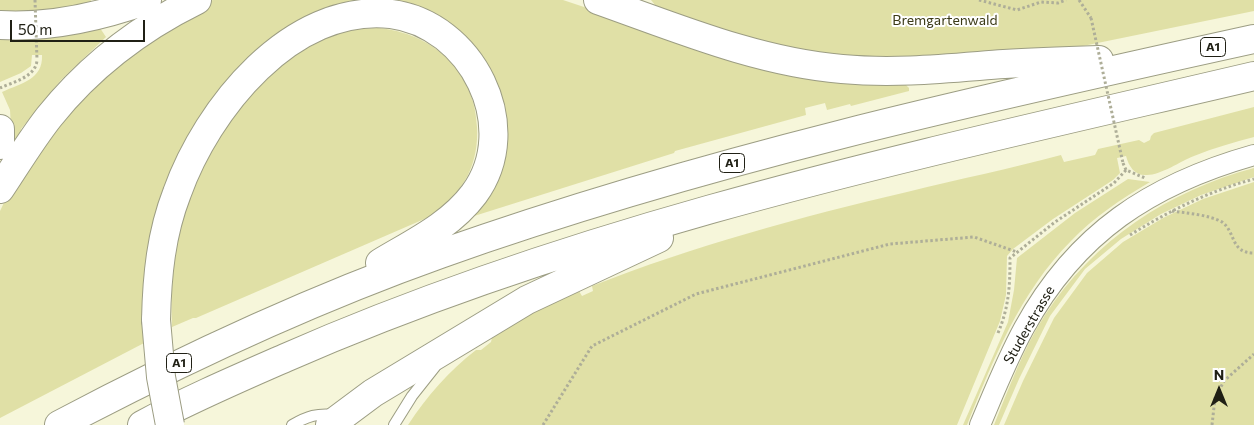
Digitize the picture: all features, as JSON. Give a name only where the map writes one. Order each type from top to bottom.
[{"type":"highway","points":[[0,25],[39,26],[77,20],[108,13],[147,0]]},
{"type":"highway","points":[[0,189],[48,118],[83,79],[133,37],[176,10],[197,0]]},
{"type":"highway","points":[[598,0],[738,48],[783,59],[840,69],[909,71],[1003,64],[1173,56]]},
{"type":"highway","points":[[170,425],[162,377],[156,320],[157,280],[161,252],[176,193],[186,168],[211,124],[251,74],[272,55],[294,39],[334,20],[353,15],[392,14],[440,32],[467,58],[478,74],[486,92],[492,115],[493,137],[485,174],[474,193],[458,212],[440,227],[302,308]]},
{"type":"highway","name":"A1","points":[[59,425],[131,386],[302,308],[440,254],[529,224],[738,161],[874,126],[1254,38]]},
{"type":"highway","points":[[142,425],[234,380],[315,345],[453,291],[601,241],[740,200],[927,152],[1254,76]]},
{"type":"highway","points":[[0,129],[0,145]]},
{"type":"highway","points":[[335,420],[373,393],[553,287],[740,200]]},
{"type":"street","name":"Studerstrasse","points":[[980,425],[1002,371],[1024,328],[1049,288],[1080,251],[1116,218],[1156,193],[1200,172],[1254,155]]},
{"type":"lane","points":[[394,425],[412,396],[454,344]]},
{"type":"lane","points":[[292,425],[307,416],[324,414],[335,420]]},
{"type":"path","points":[[0,87],[35,70],[37,60],[35,0]]},
{"type":"path","points":[[979,0],[1017,10],[1041,2],[1058,3],[1066,0]]},
{"type":"path","points":[[1079,0],[1091,18],[1123,163],[1126,170],[1140,177],[1153,177]]},
{"type":"path","points":[[996,338],[1003,321],[1010,293],[1010,258],[1055,222],[1114,183],[1126,170]]},
{"type":"path","points":[[1130,235],[1172,211],[1202,197],[1254,179]]},
{"type":"path","points":[[1172,211],[1223,223],[1228,229],[1234,244],[1248,253],[1254,253]]},
{"type":"path","points":[[543,425],[592,346],[696,294],[890,244],[974,236],[1017,252]]},
{"type":"path","points":[[1212,425],[1215,398],[1224,381],[1254,354]]},
{"type":"green space","points":[[0,0],[91,0],[90,3],[69,12],[0,14]]},
{"type":"green space","points":[[213,0],[563,0],[587,8],[875,83],[906,85],[909,91],[851,106],[850,104],[827,110],[825,103],[805,108],[806,115],[675,151],[674,153],[471,217],[485,190],[480,63],[357,8],[204,124],[146,342],[0,418],[0,211],[12,186],[93,80],[201,5]]},
{"type":"green space","name":"Bremgartenwald","points":[[651,0],[1254,0],[1254,11],[1073,48],[938,62],[818,54],[764,42],[659,10]]},
{"type":"green space","points":[[100,28],[106,37],[61,80],[21,129],[20,143],[9,164],[10,110],[2,92],[29,80],[35,75],[39,70],[42,55],[32,55],[31,66],[21,73],[0,82],[0,38],[17,42],[18,40],[49,37]]},
{"type":"green space","points":[[378,28],[398,31],[433,46],[459,72],[468,88],[474,107],[477,140],[472,164],[468,175],[460,187],[451,198],[429,217],[172,327],[174,262],[183,215],[198,174],[227,124],[266,79],[312,45],[342,32]]},
{"type":"green space","points":[[1254,107],[1254,137],[1202,153],[1153,174],[1139,174],[1131,167],[1126,156],[1117,158],[1120,173],[1113,180],[1053,219],[1013,249],[1007,256],[1006,295],[1000,321],[957,425],[408,425],[448,375],[476,350],[481,350],[491,342],[492,338],[540,308],[579,291],[582,296],[593,291],[592,286],[669,258],[748,233],[926,187],[1061,155],[1064,162],[1095,155],[1098,149],[1139,140],[1144,143],[1150,140],[1154,133]]},
{"type":"green space","points":[[1254,168],[1254,177],[1201,195],[1161,214],[1121,239],[1085,269],[1050,316],[999,425],[994,425],[1017,369],[1037,328],[1065,288],[1086,264],[1136,222],[1163,205],[1192,190]]},
{"type":"green space","points":[[1128,179],[1150,182],[1098,216],[1053,261],[1023,304],[998,352],[967,425],[963,425],[1008,322],[1017,258],[1075,213]]},
{"type":"green space","points":[[1254,182],[1254,425],[1004,425],[1054,318],[1087,273],[1123,242],[1163,218],[1203,199]]}]
